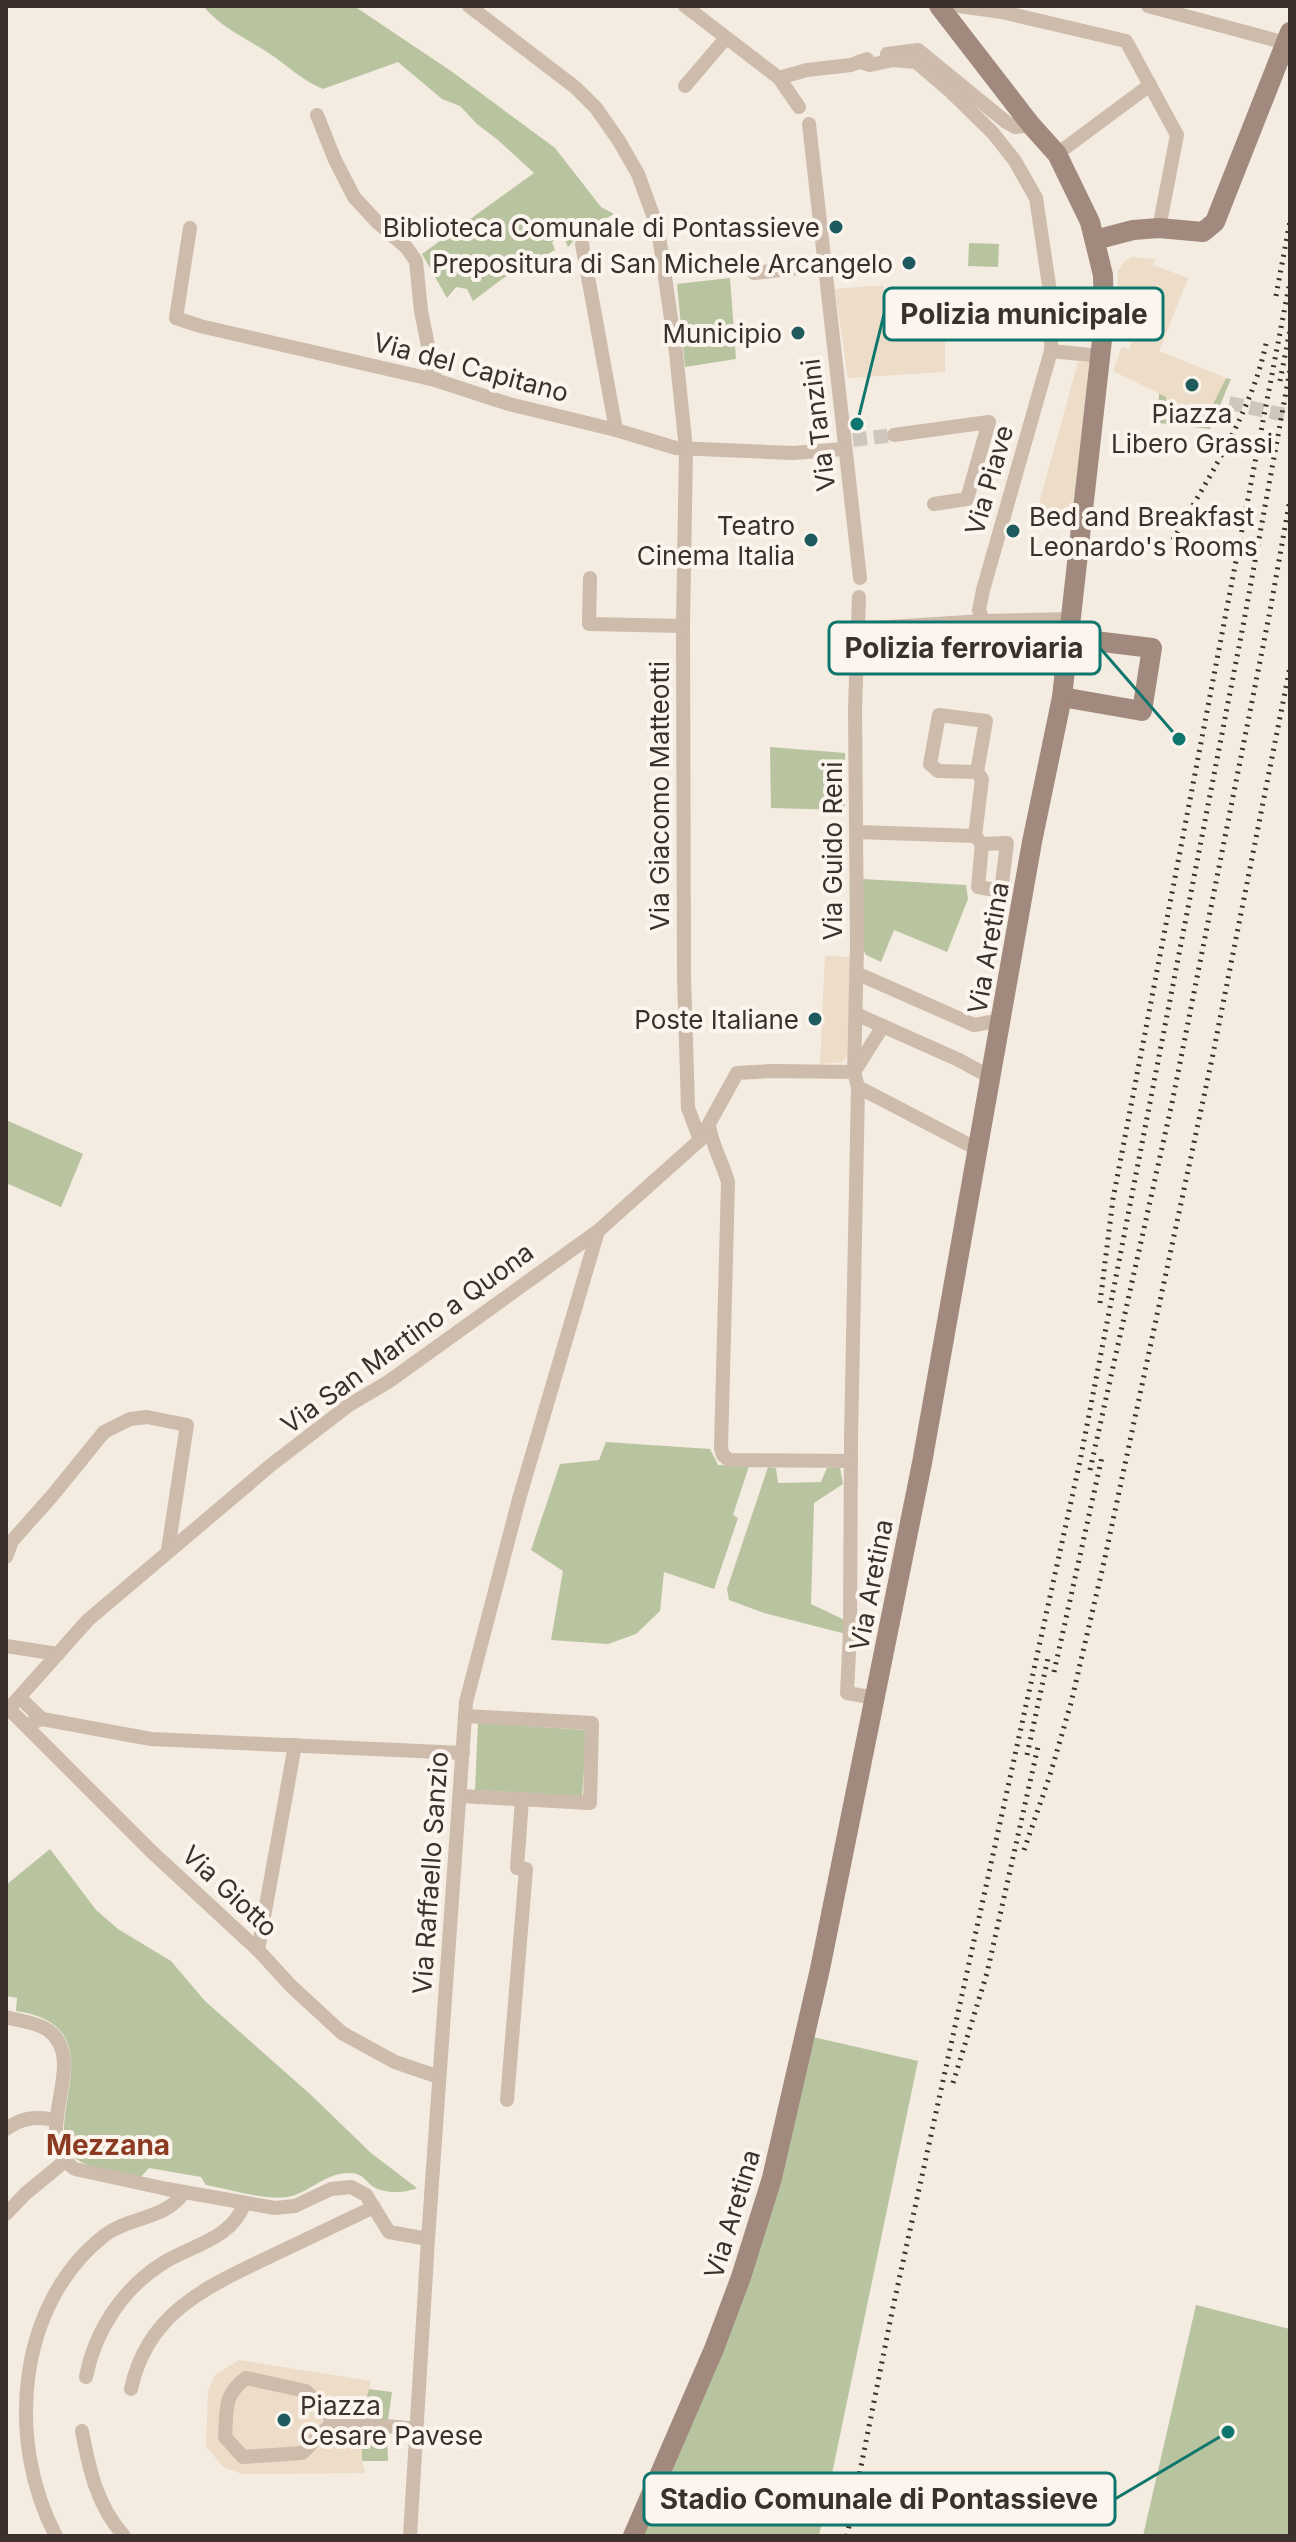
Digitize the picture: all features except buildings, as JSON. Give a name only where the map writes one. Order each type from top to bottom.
[{"type":"street","name":"Via Giacomo Matteotti","points":[[469,6],[576,88],[596,108],[638,174],[658,229],[686,449],[684,977],[688,1108],[700,1140]]},
{"type":"street","points":[[685,6],[779,78],[799,107]]},
{"type":"street","points":[[940,6],[949,6]]},
{"type":"street","name":"Via Aretina","points":[[633,2536],[714,2349],[741,2277],[772,2178],[823,1955],[925,1449],[1032,842],[1062,697],[1071,628],[1104,322],[1103,275],[1090,222],[1057,154],[1031,125],[940,6]]},
{"type":"street","points":[[959,6],[1002,12],[1126,41],[1177,135],[1159,228]]},
{"type":"street","points":[[1095,240],[1133,230],[1159,228],[1203,232],[1215,222],[1288,38],[1261,36],[1180,10],[1148,6]]},
{"type":"street","points":[[1261,36],[1274,70]]},
{"type":"street","points":[[685,86],[726,38]]},
{"type":"street","points":[[779,78],[807,70],[851,65],[888,53],[918,50],[1006,122],[1015,127],[1031,125]]},
{"type":"street","name":"Via Piave","points":[[860,62],[870,65],[893,60],[916,62],[983,122],[1015,161],[1036,198],[1052,305],[1051,351],[983,590],[979,610],[983,621]]},
{"type":"street","points":[[1057,154],[1150,85]]},
{"type":"street","points":[[317,115],[354,197],[407,248],[416,261],[421,311],[435,380]]},
{"type":"street","name":"Via Tanzini","points":[[809,124],[848,443],[860,578]]},
{"type":"street","name":"Via del Capitano","points":[[190,228],[176,318],[200,326],[435,380],[509,404],[686,449],[793,453],[848,443]]},
{"type":"street","points":[[582,244],[616,430]]},
{"type":"street","points":[[754,273],[824,265]]},
{"type":"street","points":[[1051,351],[1100,356]]},
{"type":"street","points":[[894,435],[989,422],[967,499],[934,504]]},
{"type":"street","points":[[590,578],[589,624],[683,626]]},
{"type":"street","points":[[859,597],[858,629],[983,621],[1071,628],[1152,648],[1142,711],[1062,697]]},
{"type":"street","name":"Via Guido Reni","points":[[858,629],[854,1072],[858,1087],[847,1693],[875,1698]]},
{"type":"street","points":[[857,832],[978,840],[982,779],[977,772],[986,721],[939,715],[930,764],[938,771],[977,772]]},
{"type":"street","points":[[857,976],[974,1025],[1002,1020]]},
{"type":"street","points":[[856,1014],[990,1077]]},
{"type":"street","points":[[854,1072],[883,1026]]},
{"type":"street","name":"Via San Martino a Quona","points":[[7,1711],[88,1620],[168,1550],[349,1405],[388,1382],[598,1231],[700,1140],[737,1073],[854,1072]]},
{"type":"street","points":[[858,1087],[977,1149]]},
{"type":"street","points":[[709,1126],[712,1146],[723,1164],[728,1182],[723,1455],[729,1460],[851,1461]]},
{"type":"street","name":"Via Raffaello Sanzio","points":[[410,2536],[466,1702],[519,1499],[598,1231]]},
{"type":"street","points":[[6,1557],[12,1541],[104,1432],[130,1419],[147,1417],[187,1425],[168,1550]]},
{"type":"street","points":[[6,1646],[58,1654]]},
{"type":"street","points":[[19,1697],[42,1719]]},
{"type":"street","name":"Via Giotto","points":[[7,1711],[23,1722],[152,1852],[342,2033],[395,2062],[439,2077]]},
{"type":"street","points":[[460,1796],[590,1803],[592,1723],[465,1716]]},
{"type":"street","points":[[23,1722],[42,1719],[151,1739],[463,1753]]},
{"type":"street","points":[[258,1950],[295,1745]]},
{"type":"street","points":[[507,2100],[526,1869],[517,1868],[522,1799]]},
{"type":"street","points":[[6,2017],[46,2029],[59,2045],[63,2077],[55,2135],[65,2161],[79,2170],[275,2208],[289,2207],[331,2189],[347,2186],[363,2191],[389,2232],[428,2239]]},
{"type":"street","points":[[6,2129],[17,2121],[31,2117],[56,2120]]},
{"type":"street","points":[[6,2214],[65,2161]]},
{"type":"street","points":[[56,2536],[32,2473],[26,2434],[26,2395],[41,2326],[56,2295],[96,2243],[113,2229],[164,2211],[184,2192]]},
{"type":"street","points":[[86,2377],[100,2334],[127,2294],[166,2262],[230,2227],[240,2216],[244,2204]]},
{"type":"street","points":[[131,2389],[138,2364],[152,2337],[188,2301],[226,2278],[374,2207]]},
{"type":"street","points":[[334,2421],[302,2453],[243,2457],[225,2437],[228,2397],[233,2387],[246,2378],[306,2391],[334,2421],[417,2429]]},
{"type":"street","points":[[82,2431],[99,2497],[108,2516],[124,2536]]},
{"type":"green space","points":[[203,6],[354,6],[451,71],[555,148],[601,207],[614,214],[582,232],[568,247],[563,236],[552,242],[555,250],[502,279],[473,301],[467,289],[456,287],[447,298],[422,254],[534,173],[460,106],[442,99],[398,62],[323,89],[228,28]]},
{"type":"green space","points":[[969,243],[999,244],[998,267],[968,266]]},
{"type":"green space","points":[[730,278],[736,359],[685,367],[677,284]]},
{"type":"green space","points":[[1226,378],[1231,379],[1210,429],[1158,423],[1159,393],[1205,420]]},
{"type":"green space","points":[[770,747],[845,753],[845,810],[771,808]]},
{"type":"green space","points":[[863,879],[966,885],[968,899],[947,952],[894,930],[881,962],[866,955],[862,947]]},
{"type":"green space","points":[[6,1120],[83,1154],[61,1207],[6,1183]]},
{"type":"green space","points":[[606,1442],[710,1449],[718,1465],[749,1466],[733,1515],[738,1518],[714,1589],[664,1572],[660,1611],[636,1634],[608,1644],[551,1640],[563,1571],[531,1550],[560,1464],[599,1460]]},
{"type":"green space","points":[[768,1467],[776,1468],[778,1483],[821,1482],[827,1468],[840,1468],[843,1484],[814,1503],[811,1604],[849,1622],[846,1634],[764,1613],[729,1600],[727,1589]]},
{"type":"green space","points":[[478,1723],[587,1730],[582,1796],[475,1790]]},
{"type":"green space","points":[[50,1849],[96,1910],[118,1929],[171,1961],[205,2001],[371,2153],[417,2188],[401,2192],[384,2191],[361,2176],[349,2173],[333,2176],[292,2196],[272,2197],[206,2185],[201,2177],[149,2168],[141,2177],[81,2162],[68,2149],[64,2130],[71,2059],[65,2038],[48,2021],[16,2011],[17,1998],[6,1996],[6,1885]]},
{"type":"green space","points":[[813,2037],[918,2061],[819,2536],[641,2536],[714,2368]]},
{"type":"green space","points":[[1196,2305],[1290,2329],[1290,2536],[1143,2536]]},
{"type":"green space","points":[[368,2389],[392,2392],[388,2420],[362,2417]]},
{"type":"green space","points":[[361,2431],[387,2433],[388,2461],[362,2461]]},
{"type":"shaded area","points":[[1132,257],[1155,259],[1153,265],[1188,278],[1159,351],[1226,378],[1205,420],[1166,415],[1166,397],[1113,371],[1122,347],[1129,350],[1134,336],[1125,329],[1121,304],[1125,299],[1117,294],[1118,271]]},
{"type":"shaded area","points":[[884,286],[884,290],[945,291],[945,372],[848,378],[835,289]]},
{"type":"shaded area","points":[[1078,362],[1089,362],[1072,527],[1034,522]]},
{"type":"shaded area","points":[[825,956],[851,957],[847,1056],[842,1062],[820,1064]]},
{"type":"shaded area","name":"Piazza Cesare Pavese","points":[[239,2360],[371,2381],[362,2417],[365,2473],[242,2474],[223,2467],[206,2446],[208,2391],[215,2375]]},
{"type":"tunnel","points":[[1229,403],[1290,416]]},
{"type":"tunnel","points":[[853,440],[894,435]]},
{"type":"railway","points":[[1276,296],[1290,221]]},
{"type":"railway","points":[[1100,1303],[1113,1199],[1290,281]]},
{"type":"railway","points":[[1280,381],[1290,330]]},
{"type":"railway","points":[[1173,540],[1241,417],[1267,339]]},
{"type":"railway","points":[[847,2536],[893,2307],[1080,1461],[1290,370]]},
{"type":"railway","points":[[1090,1470],[1172,1103],[1290,499]]},
{"type":"railway","points":[[1024,1850],[1071,1703],[1104,1562],[1213,1054],[1290,667]]},
{"type":"railway","points":[[1054,1672],[1102,1457]]},
{"type":"railway","points":[[1027,1755],[1048,1658]]},
{"type":"railway","points":[[953,2083],[987,1973],[1039,1742]]},
{"type":"place","name":"Biblioteca Comunale di Pontassieve","points":[[836,227]]},
{"type":"place","name":"Prepositura di San Michele Arcangelo","points":[[909,263]]},
{"type":"place","name":"Municipio","points":[[798,333]]},
{"type":"place","name":"Piazza Libero Grassi","points":[[1192,385]]},
{"type":"place","name":"Polizia municipale","points":[[857,424]]},
{"type":"place","name":"Bed and Breakfast Leonardo's Rooms","points":[[1013,531]]},
{"type":"place","name":"Teatro Cinema Italia","points":[[811,540]]},
{"type":"place","name":"Polizia ferroviaria","points":[[1179,739]]},
{"type":"place","name":"Poste Italiane","points":[[815,1019]]},
{"type":"place","name":"Piazza Cesare Pavese","points":[[284,2420]]},
{"type":"place","name":"Stadio Comunale di Pontassieve","points":[[1228,2432]]},
{"type":"district","name":"Mezzana","points":[[108,2145]]}]
